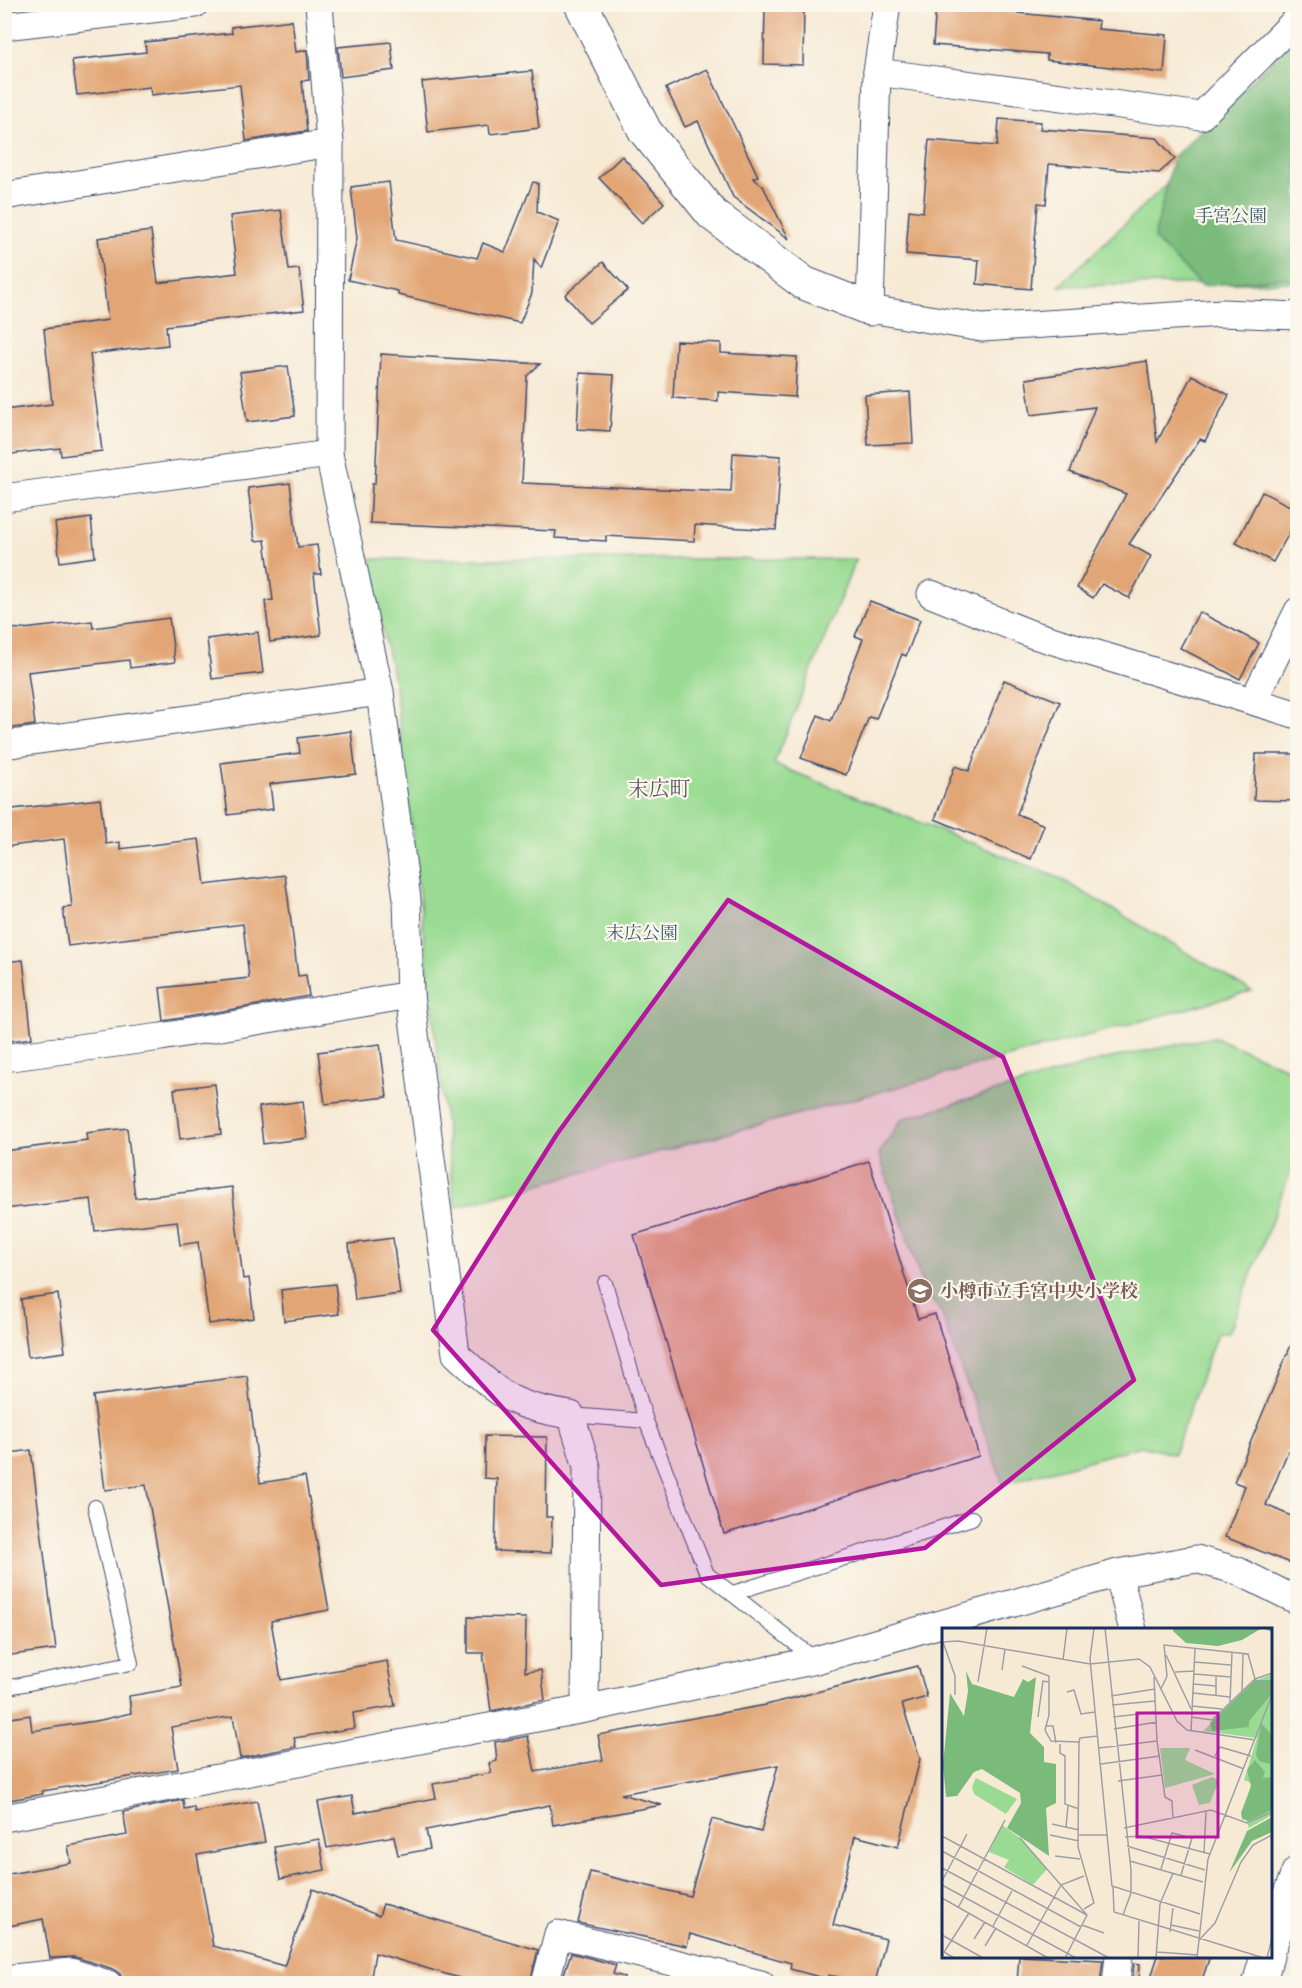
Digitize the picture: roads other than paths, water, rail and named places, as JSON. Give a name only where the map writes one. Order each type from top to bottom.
[{"type":"street","points":[[4,26],[195,4]]},
{"type":"street","points":[[319,4],[330,143],[329,454],[380,692],[407,900],[411,995],[456,1354],[500,1395],[531,1409],[571,1415],[587,1467],[585,1709]]},
{"type":"street","points":[[581,4],[645,131],[712,214],[804,283],[870,309],[982,328],[1222,314],[1298,316]]},
{"type":"street","points":[[870,309],[877,72],[887,4]]},
{"type":"street","points":[[877,72],[1201,116],[1298,18]]},
{"type":"street","points":[[4,196],[330,143]]},
{"type":"street","points":[[4,498],[329,454]]},
{"type":"street","points":[[931,594],[1031,634],[1298,715]]},
{"type":"street","points":[[1253,701],[1298,611]]},
{"type":"street","points":[[4,745],[380,692]]},
{"type":"street","points":[[4,1058],[161,1037],[411,995]]},
{"type":"street","points":[[4,1818],[585,1709],[816,1660],[1118,1573],[1196,1559],[1238,1571],[1298,1601]]},
{"type":"street","points":[[1118,1573],[1133,1628]]},
{"type":"street","points":[[1272,1941],[1298,1873]]},
{"type":"street","points":[[545,1983],[558,1935],[761,1983]]},
{"type":"street","points":[[1116,1983],[1119,1958]]},
{"type":"street","points":[[1259,1983],[1266,1958]]},
{"type":"street","points":[[4,1979],[71,1972],[108,1983]]},
{"type":"lane","points":[[605,1282],[646,1421],[707,1574],[816,1660]]},
{"type":"lane","points":[[571,1415],[646,1421]]},
{"type":"lane","points":[[4,1688],[131,1663],[95,1507]]},
{"type":"lane","points":[[733,1593],[972,1518]]},
{"type":"place","name":"小樽市立手宮中央小学校","points":[[920,1291]]},
{"type":"district","name":"末広町","points":[[659,790]]},
{"type":"park label","name":"手宮公園","points":[[1231,216]]},
{"type":"park label","name":"末広公園","points":[[642,933]]}]
